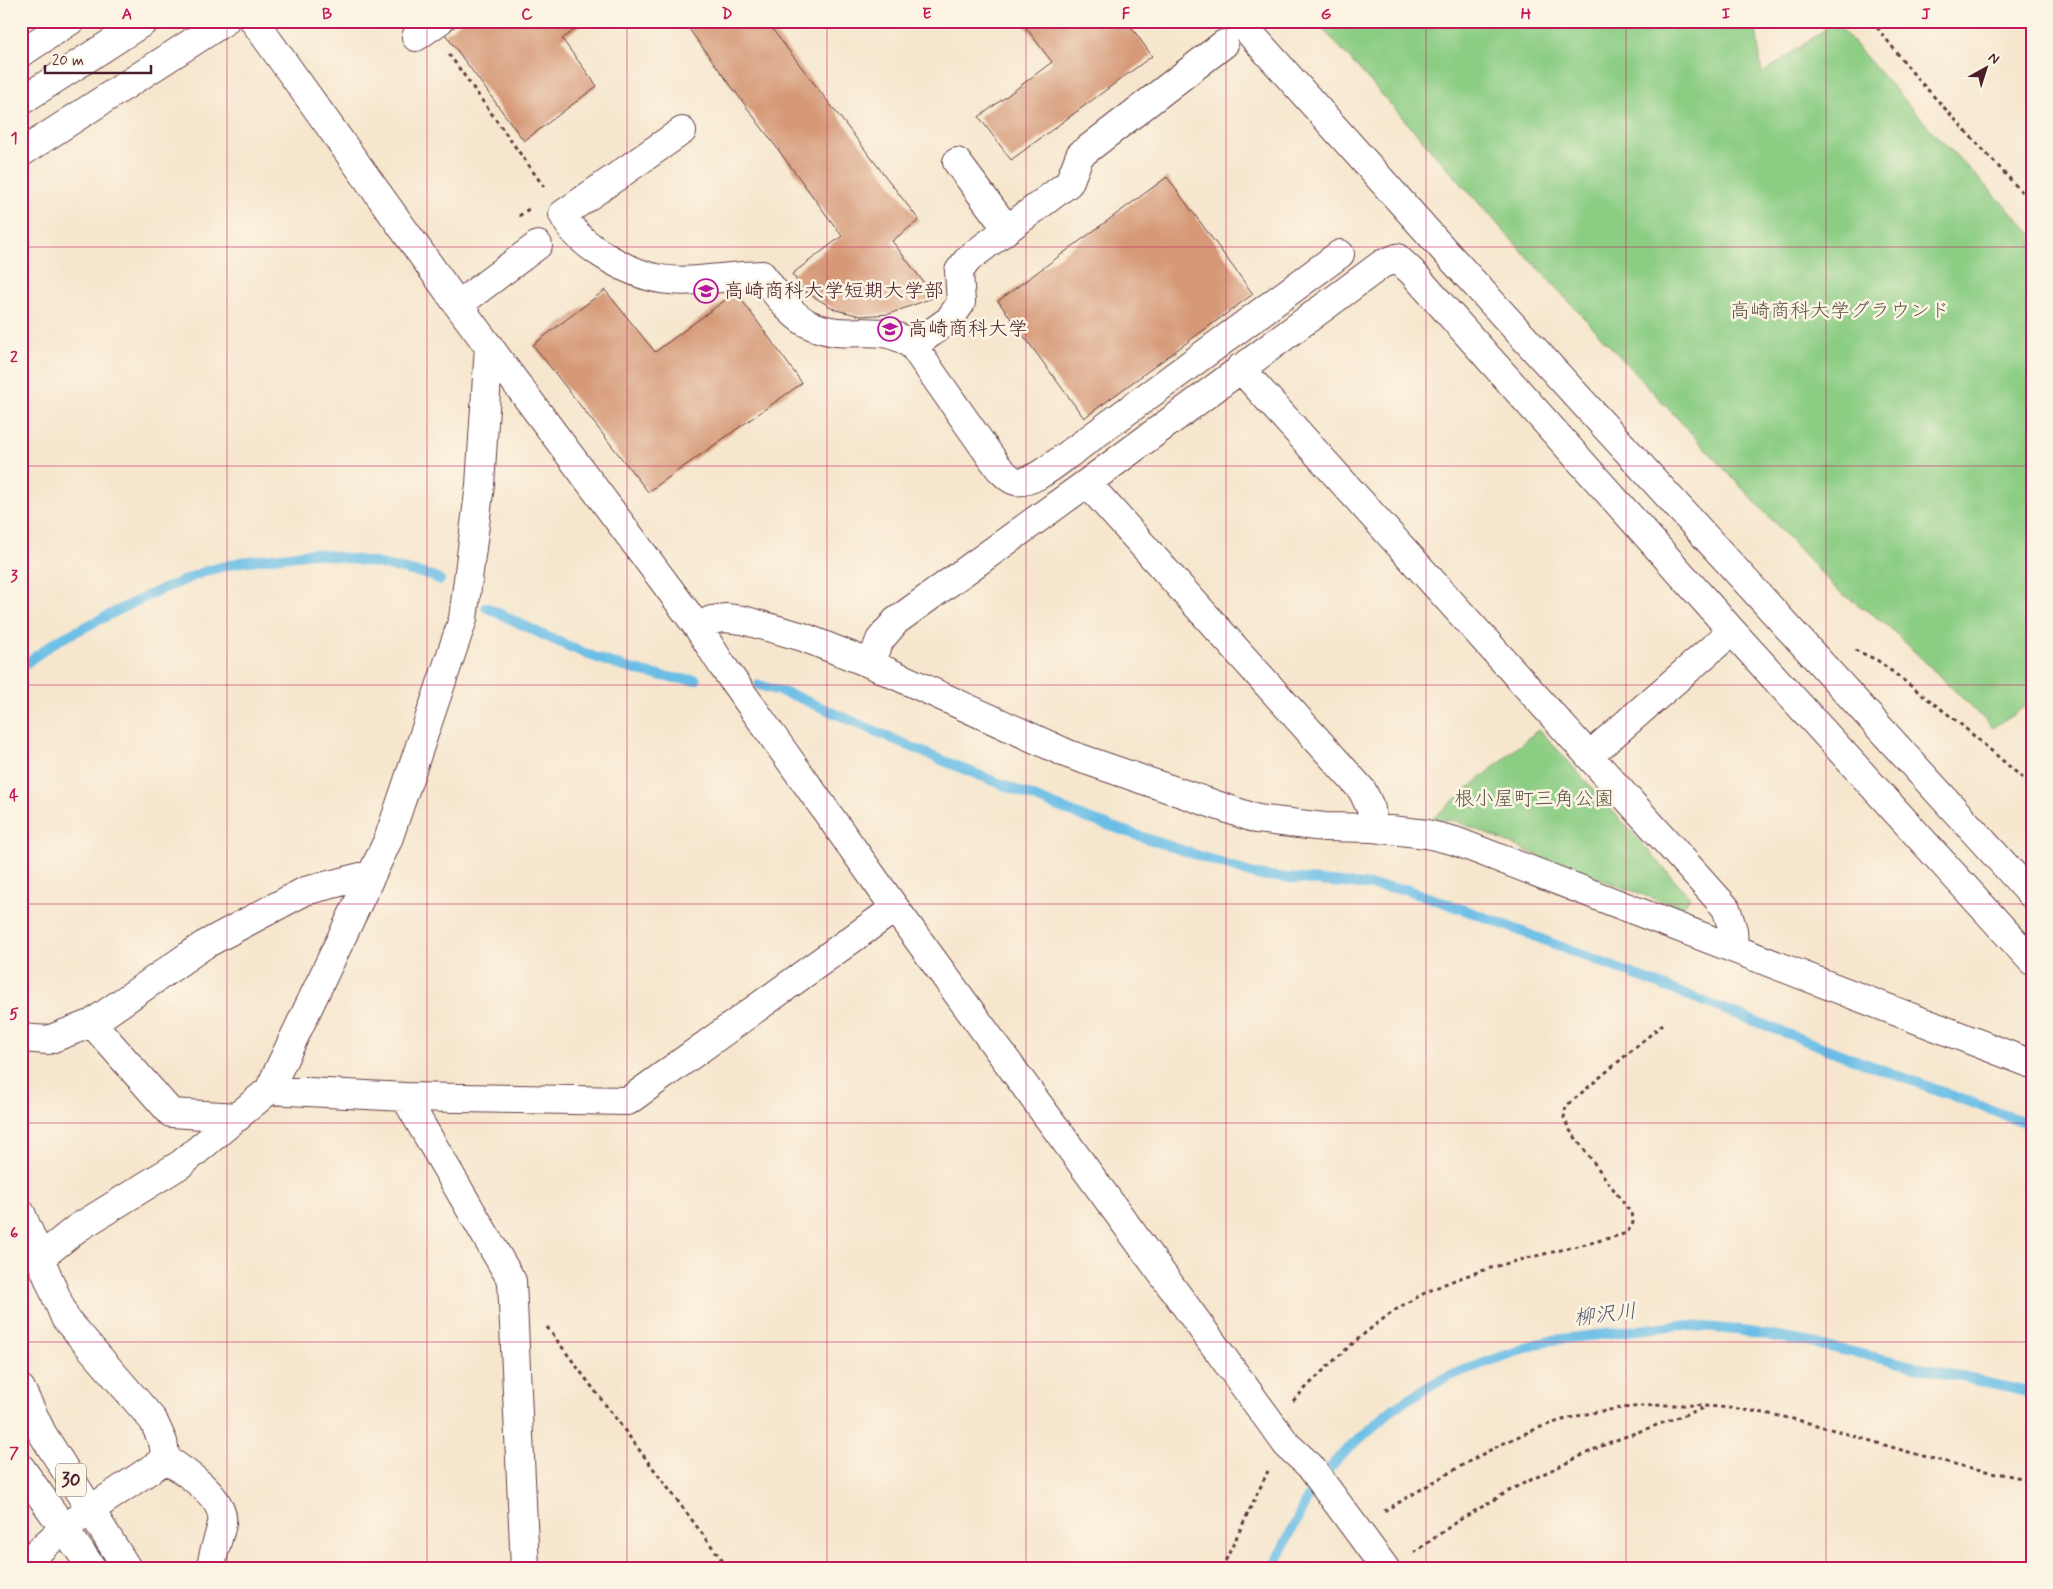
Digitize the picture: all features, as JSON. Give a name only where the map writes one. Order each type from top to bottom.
[{"type":"street","points":[[21,53],[70,21]]},
{"type":"street","points":[[21,101],[145,21]]},
{"type":"street","points":[[21,153],[225,21]]},
{"type":"street","points":[[254,21],[458,305],[699,629],[722,665],[894,908],[1279,1434],[1396,1562]]},
{"type":"street","points":[[1239,21],[1444,250],[2032,895]]},
{"type":"street","points":[[913,346],[949,320],[961,303],[959,271],[969,258],[1069,183],[1080,155],[1224,44]]},
{"type":"street","points":[[682,131],[556,204],[567,223],[589,246],[619,265],[644,276],[663,281],[690,282],[762,275],[792,311],[812,326],[830,332],[891,332],[913,346],[998,467],[1013,480],[1023,483],[1073,451],[1340,254]]},
{"type":"street","points":[[957,162],[1007,230]]},
{"type":"street","points":[[458,305],[538,245]]},
{"type":"street","points":[[871,664],[880,640],[896,621],[1087,483],[1382,264],[1397,258],[1412,272],[1732,631],[2032,961]]},
{"type":"street","points":[[40,1258],[76,1229],[181,1164],[269,1090],[388,840],[464,619],[480,485],[489,346]]},
{"type":"street","points":[[1240,368],[1726,908],[1733,930],[1734,948]]},
{"type":"street","points":[[1087,483],[1362,790],[1371,809],[1373,828]]},
{"type":"street","points":[[699,629],[711,620],[725,618],[744,620],[804,636],[871,664],[1068,754],[1258,819],[1324,827],[1373,828],[1427,834],[1455,841],[2032,1064]]},
{"type":"street","points":[[1590,755],[1732,631]]},
{"type":"street","points":[[21,1038],[48,1040],[92,1023],[204,945],[305,891],[372,874]]},
{"type":"street","points":[[269,1090],[404,1097],[628,1100],[894,908]]},
{"type":"street","points":[[92,1023],[171,1113],[238,1117]]},
{"type":"street","points":[[404,1097],[512,1281],[525,1568]]},
{"type":"street","points":[[21,1213],[65,1318],[153,1420],[163,1442],[166,1458],[192,1476],[213,1497],[222,1521],[213,1548],[211,1568]]},
{"type":"street","name":"30","points":[[21,1389],[42,1433],[126,1568]]},
{"type":"street","points":[[90,1510],[166,1458]]},
{"type":"street","name":"30","points":[[21,1468],[65,1527],[92,1568]]},
{"type":"street","name":"30","points":[[21,1567],[65,1527],[90,1510]]},
{"type":"path","points":[[1872,21],[1916,77],[2032,203]]},
{"type":"path","points":[[428,29],[556,204],[513,221]]},
{"type":"path","points":[[1816,658],[1852,649],[1877,660],[1958,722],[2032,786]]},
{"type":"path","points":[[1222,1568],[1271,1466],[1279,1434],[1338,1358],[1390,1313],[1414,1300],[1481,1272],[1627,1233],[1633,1223],[1631,1213],[1569,1130],[1564,1118],[1566,1106],[1663,1024]]},
{"type":"path","points":[[542,1321],[728,1568]]},
{"type":"path","points":[[1384,1512],[1487,1453],[1541,1428],[1590,1414],[1656,1405],[1709,1406],[1803,1422],[1942,1461],[2032,1480]]},
{"type":"path","points":[[1396,1562],[1456,1522],[1516,1487],[1608,1443],[1709,1406]]},
{"type":"green space","name":"高崎商科大学グラウンド","points":[[1316,21],[1755,21],[1762,74],[1835,22],[1932,131],[2032,233],[2032,702],[1993,728],[1886,624],[1837,590],[1519,248]]},
{"type":"green space","name":"根小屋町三角公園","points":[[1539,729],[1690,897],[1682,909],[1544,858],[1456,821],[1432,819]]},
{"type":"building","points":[[462,21],[587,21],[562,39],[597,86],[524,141],[445,34]]},
{"type":"building","points":[[683,21],[766,21],[919,220],[892,241],[935,297],[889,314],[861,316],[836,310],[804,291],[792,274],[842,236]]},
{"type":"building","points":[[1021,21],[1127,21],[1152,56],[1011,160],[979,117],[1052,62]]},
{"type":"building","points":[[1167,177],[1253,294],[1084,418],[998,301]]},
{"type":"building","points":[[605,290],[655,352],[736,292],[802,383],[648,492],[533,345]]},
{"type":"waterway","points":[[21,667],[55,642],[149,595],[206,571],[241,562],[313,553],[376,563],[433,576],[440,580]]},
{"type":"waterway","points":[[486,607],[562,644],[614,664],[641,672],[696,680]]},
{"type":"waterway","points":[[759,685],[795,696],[939,759],[1086,818],[1256,875],[1405,889],[1484,917],[1853,1059],[2032,1125]]},
{"type":"waterway","name":"柳沢川","points":[[1273,1568],[1308,1497],[1338,1458],[1394,1408],[1434,1383],[1467,1369],[1546,1341],[1679,1325],[1737,1330],[1812,1343],[2032,1393]]},
{"type":"place","name":"高崎商科大学短期大学部","points":[[706,291]]},
{"type":"place","name":"高崎商科大学","points":[[890,329]]}]
